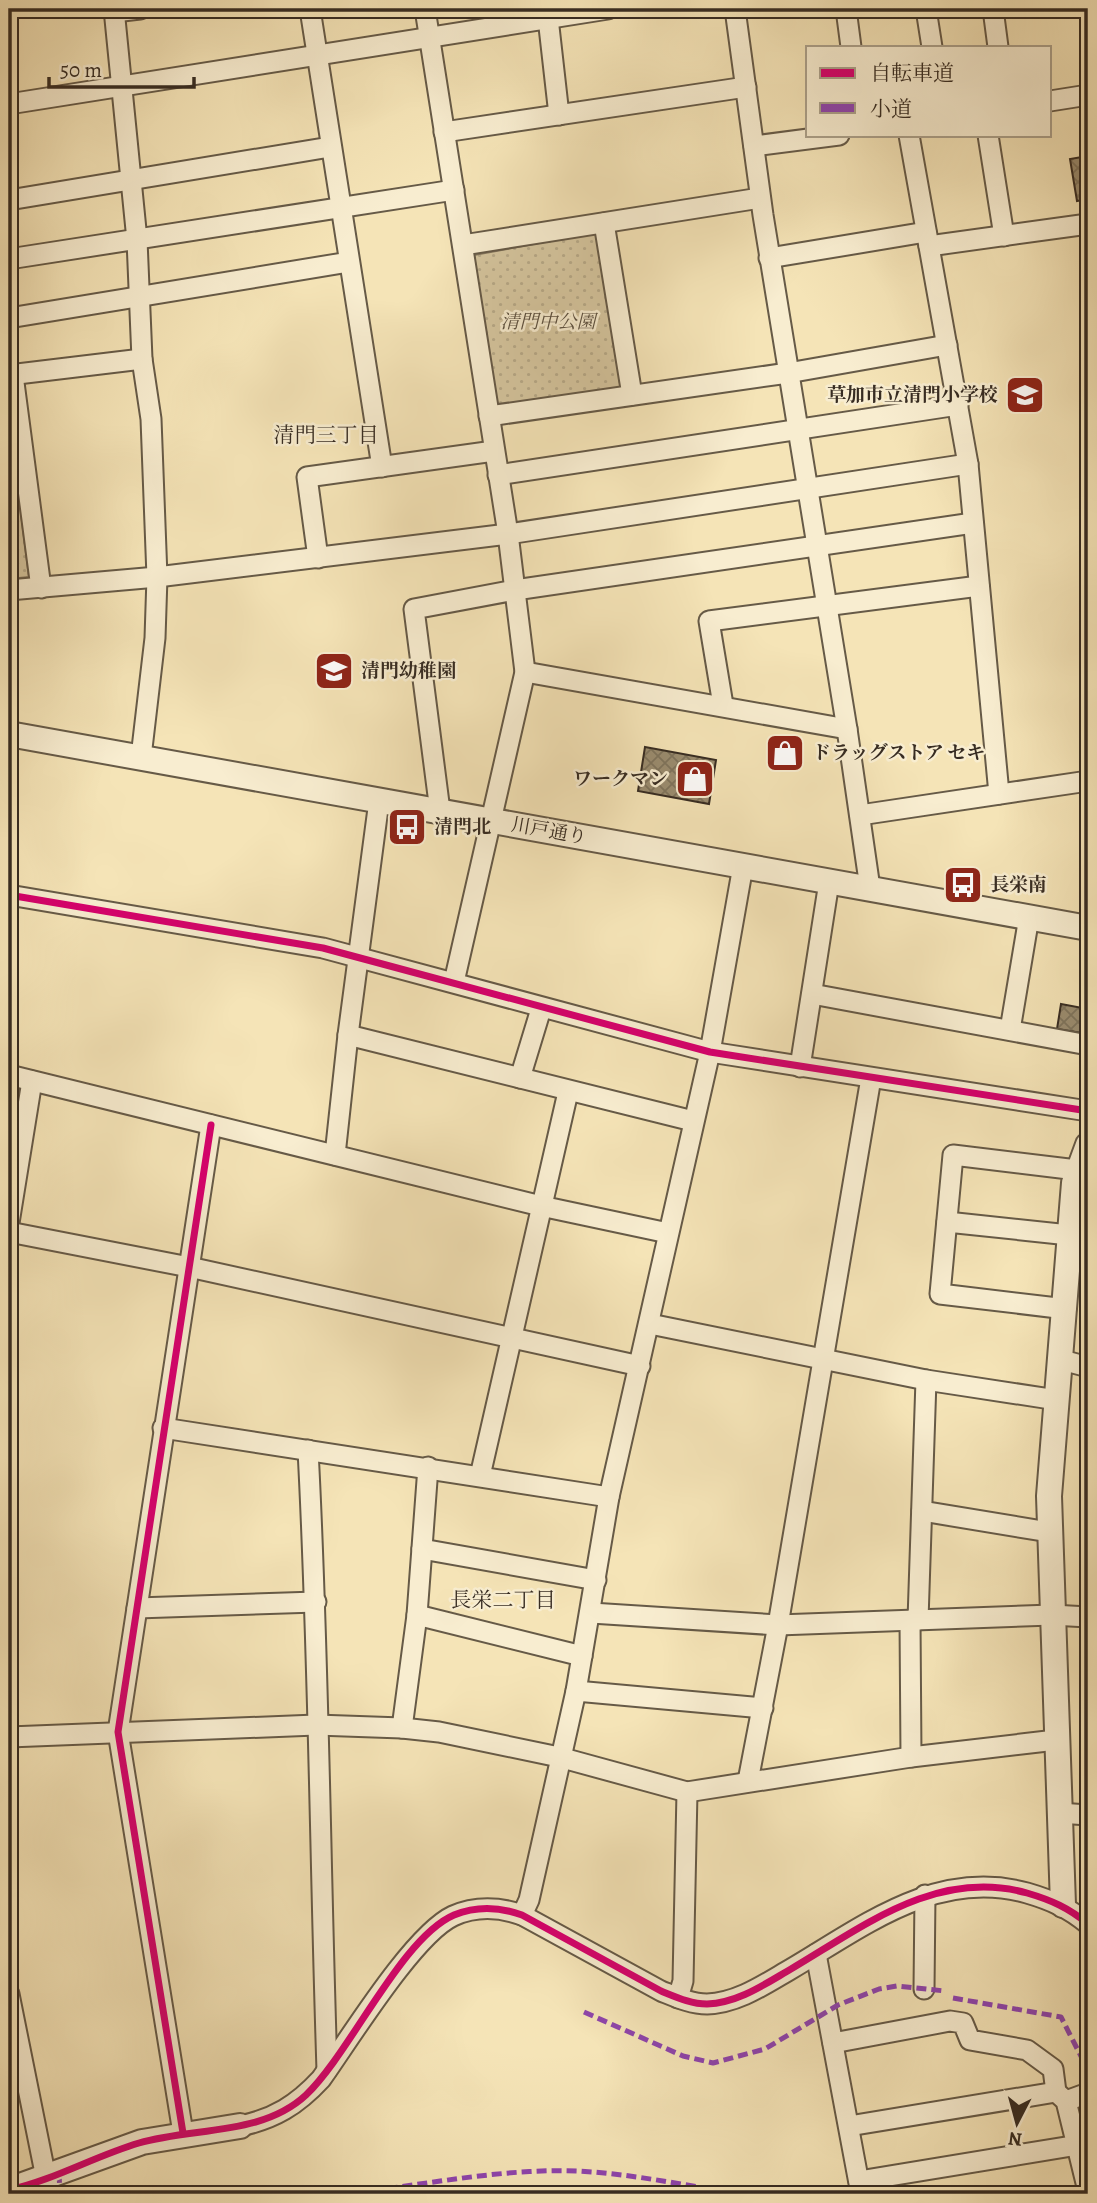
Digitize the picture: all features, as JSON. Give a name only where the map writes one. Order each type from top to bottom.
[{"type":"street","points":[[141,9],[114,10],[124,87],[137,240],[142,359],[151,419],[157,577],[155,638],[141,757]]},
{"type":"street","points":[[310,9],[315,55],[382,467]]},
{"type":"street","points":[[425,9],[508,534],[525,672],[454,982]]},
{"type":"street","points":[[9,104],[608,9]]},
{"type":"street","points":[[734,9],[769,258],[818,546],[870,888]]},
{"type":"street","points":[[846,9],[851,46]]},
{"type":"street","points":[[926,9],[932,46]]},
{"type":"street","points":[[993,9],[998,46]]},
{"type":"street","points":[[548,18],[559,115]]},
{"type":"street","points":[[444,132],[746,88]]},
{"type":"street","points":[[1052,102],[1088,95]]},
{"type":"street","points":[[754,146],[831,136]]},
{"type":"street","points":[[909,136],[968,464],[999,794]]},
{"type":"street","points":[[988,136],[1004,236]]},
{"type":"street","points":[[9,200],[330,147]]},
{"type":"street","points":[[9,259],[454,190]]},
{"type":"street","points":[[463,245],[760,198]]},
{"type":"street","points":[[604,223],[632,395]]},
{"type":"street","points":[[769,258],[928,239],[1004,236],[1088,225]]},
{"type":"street","points":[[9,318],[348,262]]},
{"type":"street","points":[[489,416],[788,373],[947,345]]},
{"type":"street","points":[[41,588],[15,442],[11,375],[142,359]]},
{"type":"street","points":[[498,475],[958,405]]},
{"type":"street","points":[[318,558],[307,477],[494,451]]},
{"type":"street","points":[[9,590],[157,577],[508,534],[968,464]]},
{"type":"street","points":[[440,811],[414,609],[514,590],[973,523]]},
{"type":"street","points":[[723,705],[709,621],[979,586]]},
{"type":"street","points":[[525,672],[847,729]]},
{"type":"street","name":"川戸通り","points":[[9,734],[1088,928]]},
{"type":"street","points":[[860,815],[1088,781]]},
{"type":"street","points":[[335,1155],[379,801]]},
{"type":"street","points":[[522,1915],[529,1900],[559,1757],[576,1691],[609,1497],[710,1052],[743,866]]},
{"type":"street","points":[[800,1067],[829,882]]},
{"type":"street","points":[[9,895],[324,948],[454,982],[541,1009],[710,1052],[1088,1111]]},
{"type":"street","points":[[1010,1030],[1029,917]]},
{"type":"street","points":[[812,994],[1088,1045]]},
{"type":"street","points":[[520,1079],[541,1009]]},
{"type":"street","points":[[348,1035],[693,1121]]},
{"type":"street","points":[[9,1075],[541,1206],[668,1233]]},
{"type":"street","points":[[748,1781],[778,1625],[871,1078]]},
{"type":"street","points":[[9,1223],[32,1081]]},
{"type":"street","points":[[480,1476],[568,1092]]},
{"type":"street","points":[[183,2133],[118,1732],[211,1125]]},
{"type":"street","points":[[1063,1905],[1049,1532],[1066,1309],[1079,1235],[1077,1170],[1088,1145]]},
{"type":"street","points":[[1066,1309],[940,1294],[953,1155],[1077,1170]]},
{"type":"street","points":[[947,1222],[1079,1235]]},
{"type":"street","points":[[9,1232],[189,1267],[640,1366]]},
{"type":"street","points":[[649,1324],[926,1380],[1057,1400]]},
{"type":"street","points":[[1062,1360],[1088,1367]]},
{"type":"street","points":[[911,1757],[914,1620],[922,1511],[926,1380]]},
{"type":"street","points":[[163,1428],[609,1497]]},
{"type":"street","points":[[308,1450],[316,1602],[316,1725],[327,2070]]},
{"type":"street","points":[[402,1728],[417,1615],[428,1467]]},
{"type":"street","points":[[922,1511],[1049,1532]]},
{"type":"street","points":[[422,1549],[596,1580]]},
{"type":"street","points":[[137,1608],[316,1602]]},
{"type":"street","points":[[591,1613],[778,1625],[1052,1615],[1088,1617]]},
{"type":"street","points":[[417,1615],[582,1656]]},
{"type":"street","points":[[576,1691],[763,1708]]},
{"type":"street","points":[[9,1737],[316,1725],[402,1728],[439,1732],[559,1757],[687,1792],[911,1757],[1056,1740]]},
{"type":"street","points":[[678,1998],[683,1981],[687,1792]]},
{"type":"street","points":[[1059,1813],[1088,1815]]},
{"type":"street","points":[[9,2190],[109,2152],[183,2133],[267,2120],[294,2105],[327,2070],[413,1950],[438,1925],[473,1909],[497,1909],[522,1915],[678,1998],[707,2004],[745,1995],[845,1935],[925,1895],[949,1888],[983,1885],[1007,1888],[1063,1905],[1088,1924]]},
{"type":"street","points":[[924,1989],[925,1895]]},
{"type":"street","points":[[816,1954],[860,2188],[1078,2145]]},
{"type":"street","points":[[9,1994],[46,2178]]},
{"type":"street","points":[[833,2043],[950,2021],[963,2023],[970,2040],[1027,2050],[1053,2069],[1078,2145],[1088,2191]]},
{"type":"street","points":[[849,2126],[1088,2093]]},
{"type":"green space","name":"清門中公園","points":[[599,232],[624,390],[496,409],[474,255]]},
{"type":"green space","points":[[13,451],[29,577],[9,579],[9,452]]},
{"type":"building","points":[[1088,156],[1088,199],[1077,201],[1070,159]]},
{"type":"building","points":[[645,747],[716,760],[709,804],[638,791]]},
{"type":"building","points":[[1061,1004],[1088,1009],[1088,1034],[1057,1029]]},
{"type":"marked path","points":[[584,2012],[683,2056],[713,2063],[765,2049],[838,2005],[879,1989],[897,1986],[945,1991]]},
{"type":"marked path","points":[[953,1998],[1061,2017],[1088,2070]]},
{"type":"marked path","points":[[343,2194],[489,2175],[548,2171],[618,2175],[738,2194]]},
{"type":"marked path","points":[[59,2173],[60,2194]]},
{"type":"cycle path","points":[[9,895],[323,948],[710,1052],[1088,1111]]},
{"type":"cycle path","points":[[183,2133],[118,1732],[211,1125]]},
{"type":"cycle path","points":[[9,2190],[139,2143],[248,2124],[269,2118],[288,2108],[306,2095],[323,2076],[415,1947],[434,1928],[462,1912],[488,1909],[522,1915],[661,1991],[701,2004],[718,2003],[751,1992],[874,1919],[932,1895],[962,1888],[994,1887],[1027,1893],[1059,1905],[1088,1924]]},
{"type":"place","name":"草加市立清門小学校","points":[[1025,395]]},
{"type":"place","name":"清門幼稚園","points":[[334,671]]},
{"type":"place","name":"ドラッグストア セキ","points":[[785,753]]},
{"type":"place","name":"ワークマン","points":[[695,779]]},
{"type":"place","name":"清門北","points":[[407,827]]},
{"type":"place","name":"長栄南","points":[[963,885]]},
{"type":"district","name":"清門三丁目","points":[[326,435]]},
{"type":"district","name":"長栄二丁目","points":[[503,1600]]}]
